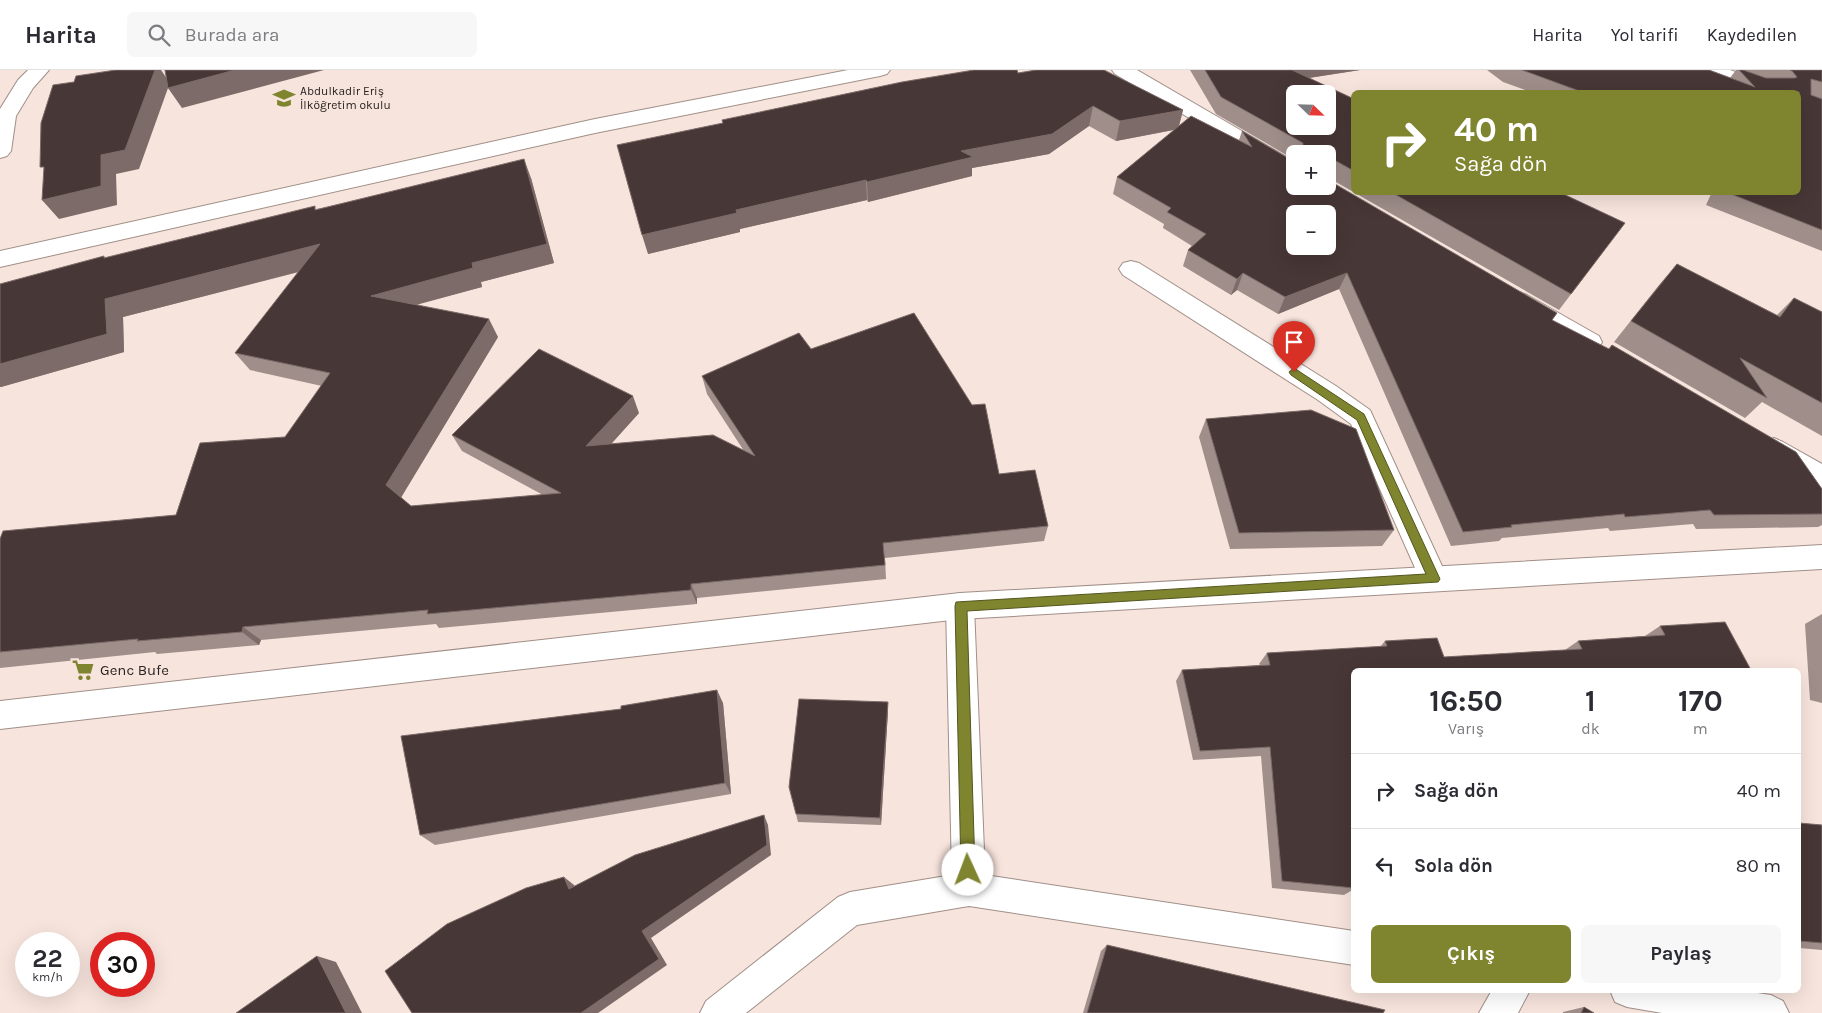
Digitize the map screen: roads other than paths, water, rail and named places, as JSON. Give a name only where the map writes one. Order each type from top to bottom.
[{"type":"street","points":[[0,150],[6,116],[25,84],[39,70]]},
{"type":"street","points":[[0,259],[595,126],[880,70]]},
{"type":"street","points":[[1122,70],[1286,166]]},
{"type":"street","points":[[1711,70],[1766,90]]},
{"type":"street","points":[[1131,269],[1327,393],[1361,417],[1434,579]]},
{"type":"street","points":[[1502,291],[1606,351]]},
{"type":"street","points":[[1753,436],[1822,477]]},
{"type":"street","points":[[0,715],[960,606],[1822,557]]},
{"type":"street","points":[[960,606],[969,889]]},
{"type":"street","points":[[718,1013],[850,909],[969,889],[1351,948]]},
{"type":"street","points":[[1497,1013],[1511,993]]},
{"type":"street","points":[[1646,993],[1771,1013]]},
{"type":"place","name":"Abdulkadir Eriş İlköğretim okulu","points":[[284,98]]},
{"type":"place","name":"Genc Bufe","points":[[83,670]]}]
